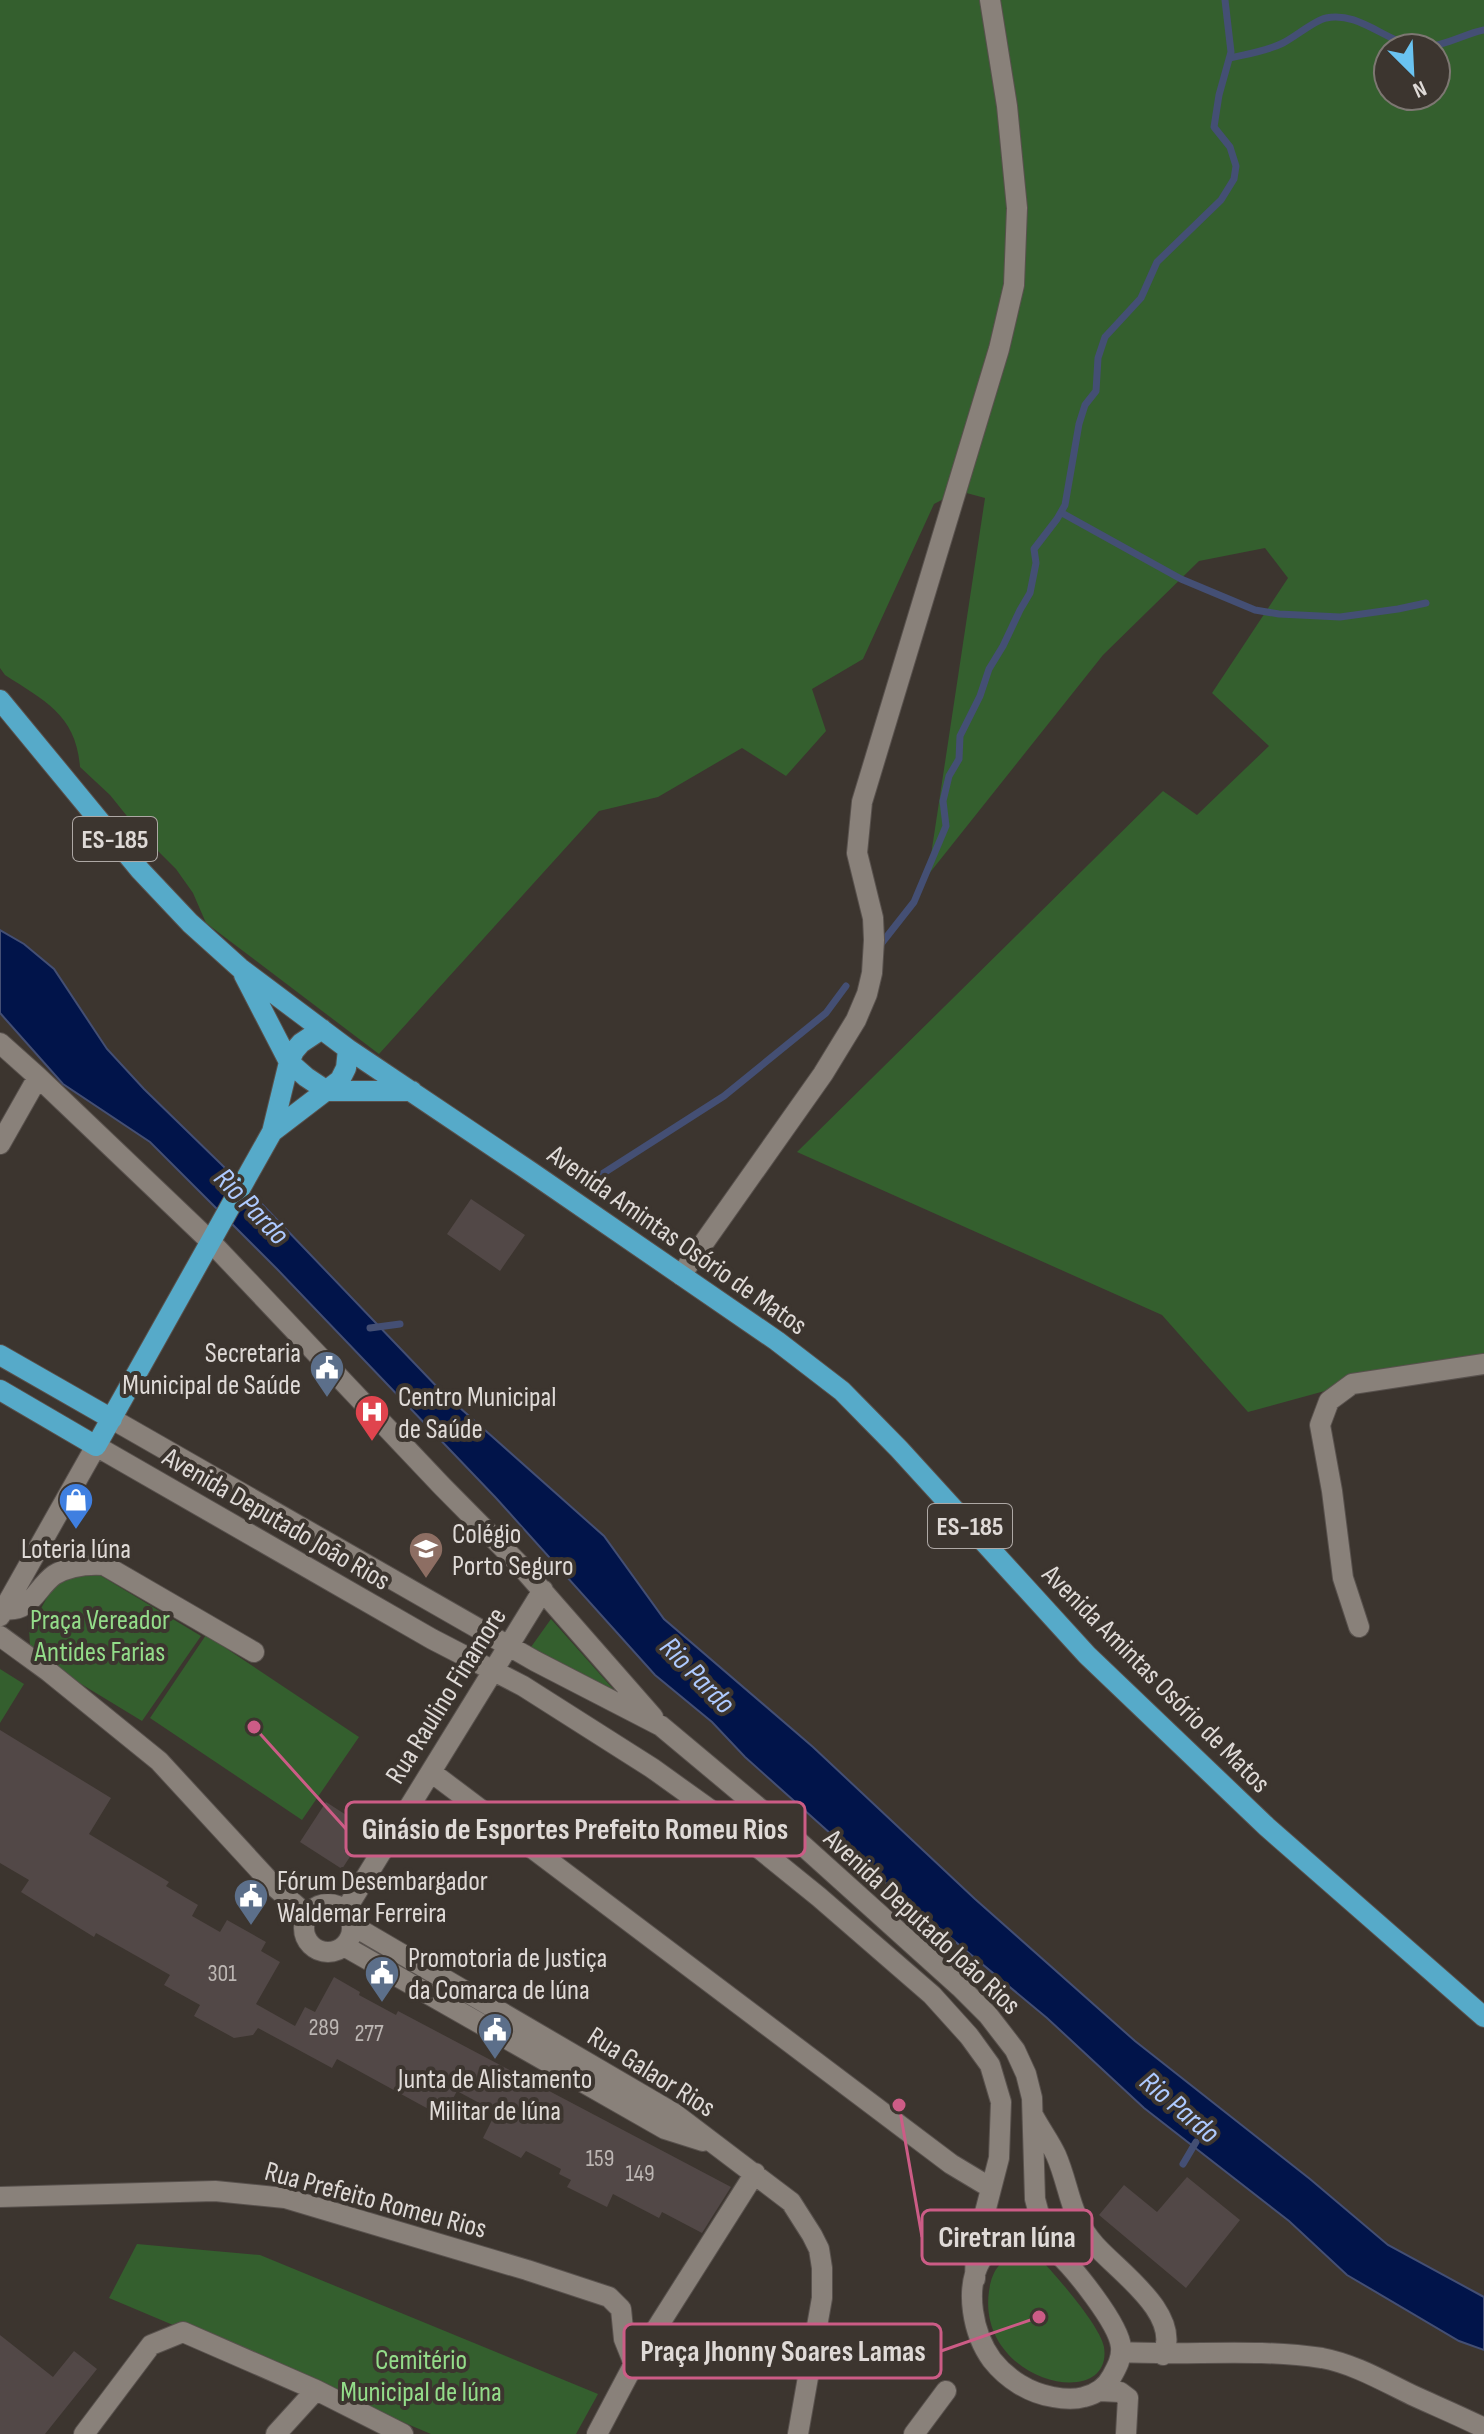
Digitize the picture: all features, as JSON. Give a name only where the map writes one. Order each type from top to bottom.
[{"type":"main road","name":"ES-185","points":[[0,700],[140,870],[190,923],[240,968],[348,1049],[412,1091]]},
{"type":"main road","points":[[240,968],[289,1062],[306,1077],[327,1091],[412,1091]]},
{"type":"main road","points":[[96,1446],[269,1136],[289,1062],[301,1043],[322,1029]]},
{"type":"main road","points":[[269,1136],[327,1091],[344,1073],[348,1049]]},
{"type":"main road","name":"Avenida Amintas Osório de Matos","points":[[412,1091],[800,1357],[842,1391],[1098,1666],[1267,1827],[1484,2017]]},
{"type":"main road","name":"Avenida Deputado João Rios","points":[[0,1355],[112,1419]]},
{"type":"main road","name":"Avenida Deputado João Rios","points":[[0,1390],[96,1446]]},
{"type":"street","points":[[681,1275],[823,1074],[856,1020],[870,984],[873,918],[857,853],[862,802],[999,349],[1014,285],[1017,208],[1007,106],[990,0]]},
{"type":"street","points":[[0,1043],[211,1242],[543,1590],[661,1726]]},
{"type":"street","points":[[0,1144],[38,1077]]},
{"type":"street","points":[[1359,1627],[1343,1578],[1320,1425],[1329,1401],[1352,1384],[1484,1364]]},
{"type":"street","name":"Avenida Deputado João Rios","points":[[112,1419],[535,1661],[661,1726],[908,1937],[988,2015],[1015,2050],[1032,2098],[1035,2199],[1054,2250]]},
{"type":"street","points":[[2,1613],[96,1446]]},
{"type":"street","name":"Avenida Deputado João Rios","points":[[96,1446],[418,1631],[523,1686],[652,1768],[719,1816],[897,1965],[955,2020],[990,2065],[999,2088],[1000,2147],[976,2247],[975,2279]]},
{"type":"street","points":[[2,1613],[24,1607],[46,1582],[65,1570],[91,1564],[104,1565],[254,1652]]},
{"type":"street","name":"Rua Raulino Finamore","points":[[349,1918],[431,1772],[543,1590]]},
{"type":"street","points":[[0,1636],[159,1761],[275,1887],[307,1915],[313,1908],[330,1903],[349,1918],[352,1933],[344,1946]]},
{"type":"street","points":[[431,1772],[951,2164],[991,2188]]},
{"type":"street","name":"Rua Galaor Rios","points":[[307,1915],[304,1930],[309,1944],[323,1952],[344,1946],[665,2129],[715,2144]]},
{"type":"street","name":"Rua Galaor Rios","points":[[349,1918],[675,2114],[791,2202],[812,2235],[821,2259],[822,2298],[798,2434]]},
{"type":"street","points":[[1033,2115],[1057,2157],[1083,2231],[1147,2296],[1157,2312],[1166,2339],[1163,2355]]},
{"type":"street","points":[[597,2434],[634,2364],[755,2173]]},
{"type":"street","name":"Rua Prefeito Romeu Rios","points":[[0,2197],[215,2191],[285,2198],[609,2297],[621,2309],[624,2339],[634,2364]]},
{"type":"street","points":[[1029,2238],[1043,2242],[1054,2250],[1113,2323],[1121,2345],[1120,2360],[1109,2383],[1090,2396],[1046,2396],[1030,2390],[1003,2372],[980,2348],[973,2313],[975,2279],[981,2260],[1002,2243],[1015,2239],[1029,2238]]},
{"type":"street","points":[[84,2434],[151,2345],[183,2332],[316,2390],[403,2434]]},
{"type":"street","points":[[1121,2352],[1163,2355],[1259,2352],[1325,2359],[1380,2379],[1484,2428]]},
{"type":"street","points":[[276,2434],[316,2390]]},
{"type":"street","points":[[914,2434],[946,2391]]},
{"type":"street","points":[[1100,2391],[1120,2392],[1128,2398],[1126,2434]]},
{"type":"green space","points":[[0,0],[1484,0],[1484,1372],[1343,1386],[1248,1412],[1162,1315],[797,1152],[1163,791],[1197,815],[1269,746],[1212,693],[1288,578],[1265,548],[1199,561],[1103,655],[928,875],[985,498],[959,491],[934,504],[863,659],[812,689],[826,731],[786,776],[742,748],[658,797],[599,811],[379,1054],[206,923],[193,893],[176,869],[143,836],[110,795],[80,767],[72,734],[65,722],[45,702],[5,675],[0,668]]},
{"type":"green space","name":"Praça Vereador Antides Farias","points":[[98,1574],[201,1636],[142,1721],[40,1659],[30,1645],[29,1630],[54,1585],[70,1575]]},
{"type":"green space","points":[[551,1619],[615,1691],[531,1647]]},
{"type":"green space","points":[[206,1635],[359,1737],[302,1820],[150,1718]]},
{"type":"green space","points":[[0,1669],[24,1684],[0,1723]]},
{"type":"green space","name":"Cemitério Municipal de Iúna","points":[[137,2244],[260,2255],[598,2394],[576,2434],[431,2434],[109,2298]]},
{"type":"green space","points":[[1017,2255],[1044,2263],[1095,2327],[1104,2347],[1101,2367],[1088,2379],[1069,2383],[1045,2378],[1022,2367],[1003,2348],[991,2323],[989,2291],[997,2268]]},
{"type":"water","name":"Rio Pardo","points":[[0,930],[24,944],[54,969],[107,1049],[261,1203],[441,1391],[604,1536],[664,1619],[813,1747],[975,1899],[1135,2041],[1310,2179],[1388,2245],[1484,2297],[1484,2350],[1459,2341],[1347,2275],[1289,2221],[1144,2108],[1047,2018],[898,1894],[745,1757],[712,1722],[655,1675],[496,1498],[277,1269],[150,1142],[63,1084],[0,1013]]},
{"type":"building","points":[[471,1199],[525,1235],[500,1271],[447,1234]]},
{"type":"building","points":[[0,1730],[111,1798],[89,1834],[169,1882],[166,1886],[198,1905],[192,1916],[220,1932],[227,1920],[266,1942],[261,1951],[280,1962],[256,2004],[295,2026],[305,2007],[315,2012],[334,1977],[396,2015],[398,2011],[731,2187],[702,2233],[662,2212],[659,2218],[613,2194],[607,2207],[567,2187],[571,2180],[559,2174],[561,2169],[526,2151],[521,2158],[483,2138],[496,2112],[457,2091],[443,2117],[337,2059],[332,2068],[258,2028],[253,2035],[234,2038],[194,2016],[200,2005],[164,1985],[170,1975],[96,1933],[94,1937],[21,1892],[29,1880],[0,1863]]},
{"type":"building","points":[[326,1802],[368,1829],[342,1869],[300,1842]]},
{"type":"building","points":[[1187,2177],[1240,2220],[1186,2288],[1099,2215],[1124,2185],[1157,2212]]},
{"type":"building","points":[[0,2335],[53,2377],[74,2351],[97,2369],[45,2434],[0,2434]]},
{"type":"waterway","points":[[881,944],[914,902],[946,826],[943,801],[949,776],[959,759],[960,736],[980,696],[989,669],[1030,593],[1036,563],[1034,549],[1065,505],[1079,424],[1085,405],[1096,391],[1098,358],[1105,337],[1141,298],[1157,262],[1221,200],[1234,179],[1236,166],[1230,147],[1214,127],[1231,52],[1225,0]]},
{"type":"waterway","points":[[1230,58],[1277,46],[1326,18],[1351,19],[1400,42],[1425,47],[1484,30]]},
{"type":"waterway","points":[[1062,513],[1181,579],[1255,610],[1340,617],[1426,603]]},
{"type":"waterway","points":[[588,1183],[724,1096],[826,1013],[846,986]]},
{"type":"waterway","points":[[370,1328],[400,1324]]},
{"type":"waterway","name":"Rio Pardo","points":[[1183,2164],[1196,2142]]},
{"type":"place","name":"Secretaria Municipal de Saúde","points":[[327,1399]]},
{"type":"place","name":"Centro Municipal de Saúde","points":[[372,1443]]},
{"type":"place","name":"Loteria Iúna","points":[[76,1531]]},
{"type":"place","name":"Colégio Porto Seguro","points":[[426,1580]]},
{"type":"place","name":"Ginásio de Esportes Prefeito Romeu Rios","points":[[254,1727]]},
{"type":"place","name":"Fórum Desembargador Waldemar Ferreira","points":[[251,1927]]},
{"type":"place","name":"Promotoria de Justiça da Comarca de Iúna","points":[[382,2004]]},
{"type":"place","name":"Junta de Alistamento Militar de Iúna","points":[[495,2061]]},
{"type":"place","name":"Ciretran Iúna","points":[[899,2105]]},
{"type":"place","name":"Praça Jhonny Soares Lamas","points":[[1039,2317]]}]
